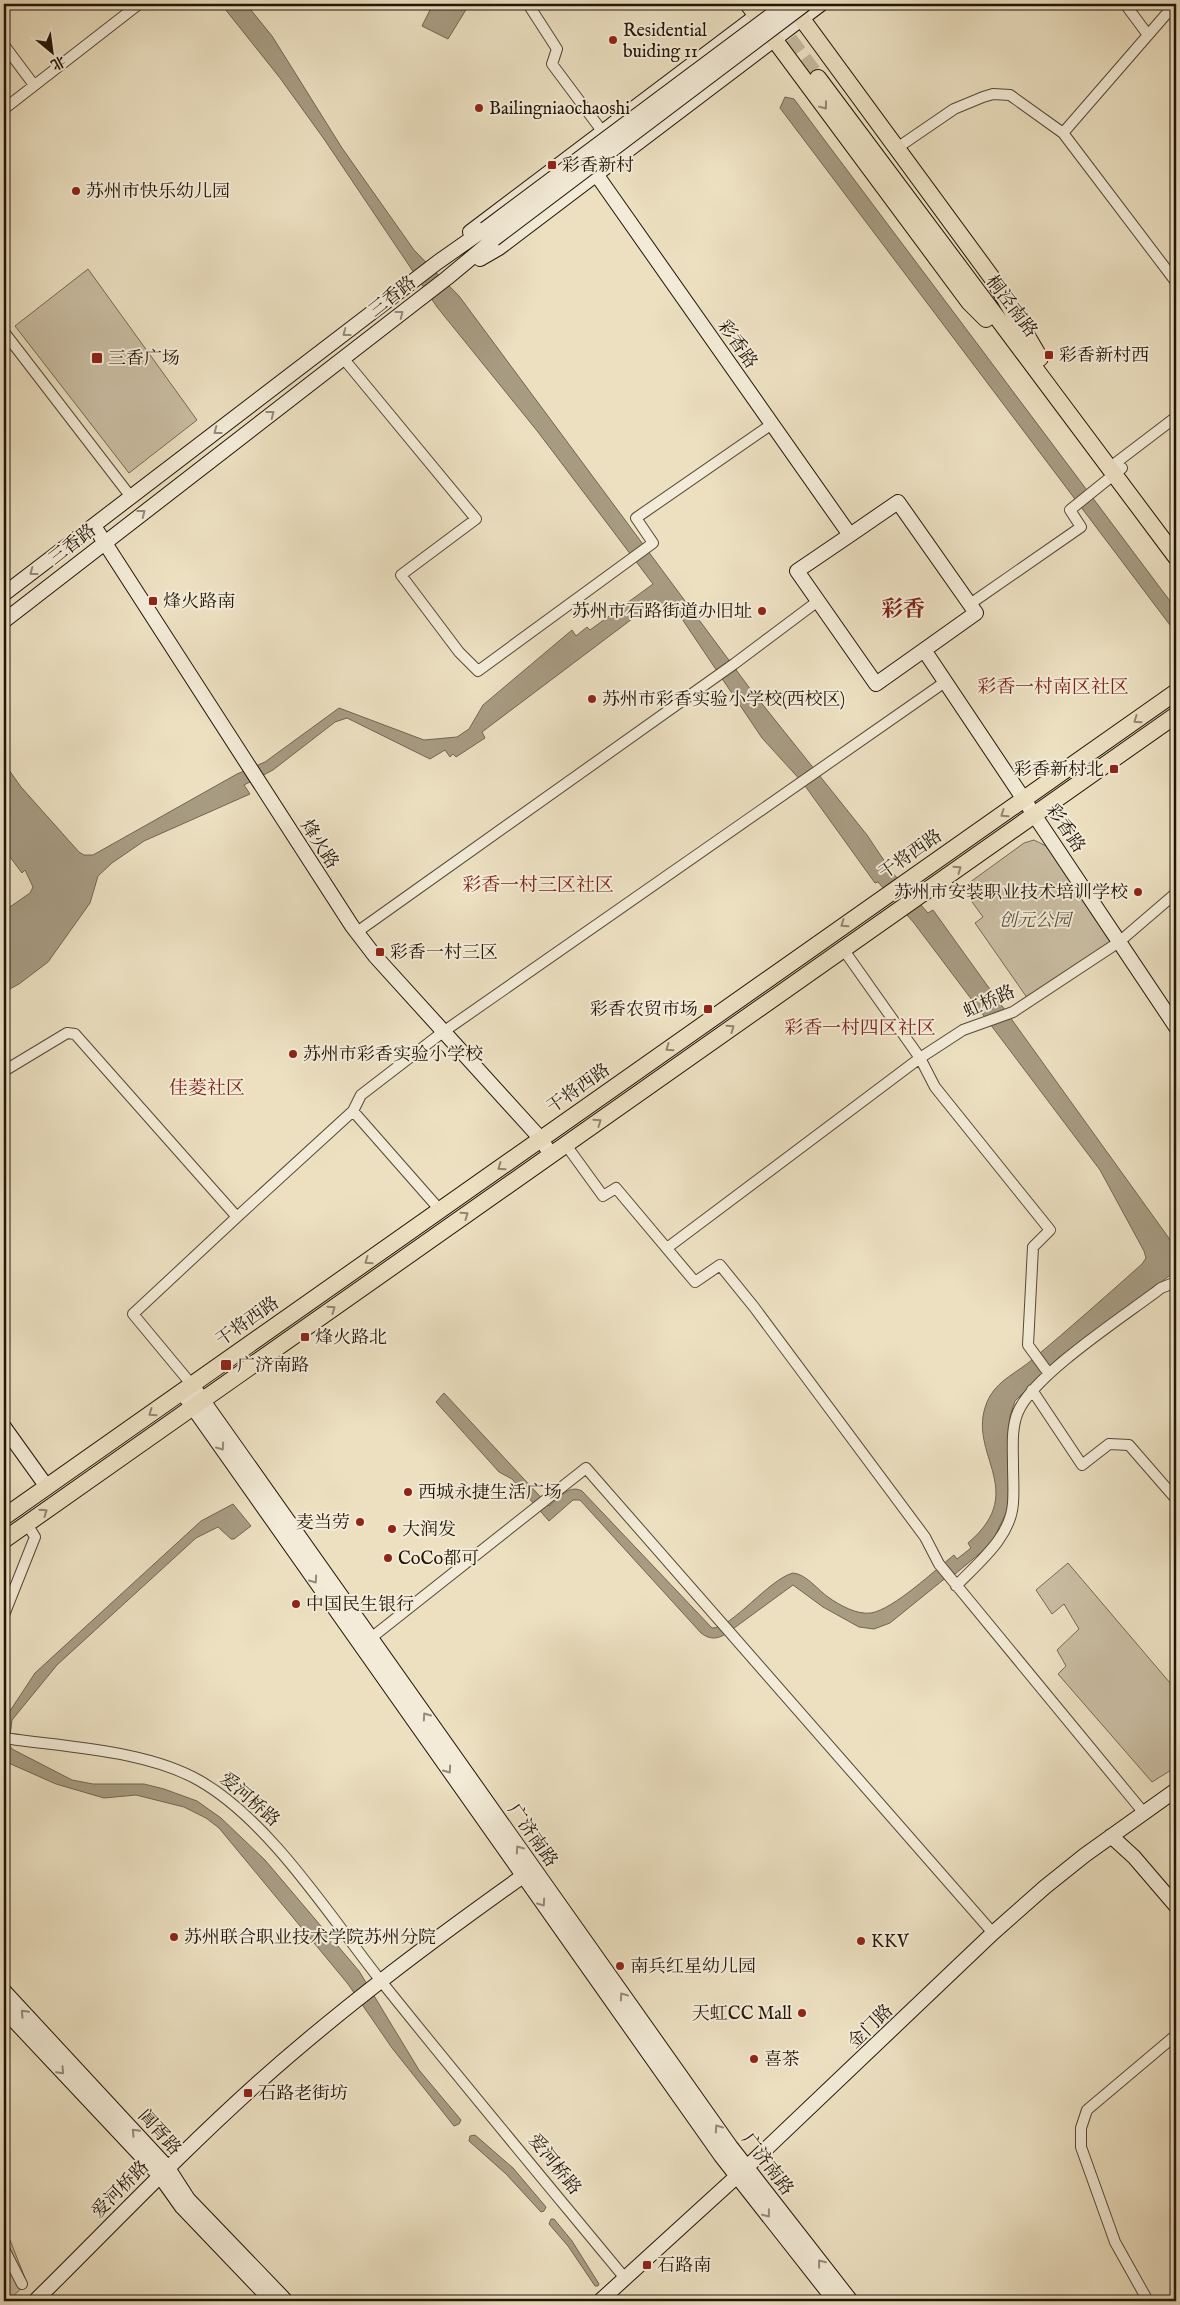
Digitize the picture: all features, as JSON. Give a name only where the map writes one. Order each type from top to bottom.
[{"type":"main road","points":[[438,263],[478,223],[602,131],[752,10],[772,4]]},
{"type":"main road","name":"三香路","points":[[4,621],[446,278],[489,234],[786,4]]},
{"type":"main road","points":[[791,4],[804,11],[819,71],[970,302],[1036,362]]},
{"type":"main road","points":[[446,278],[499,248],[774,39],[804,11],[821,4]]},
{"type":"main road","points":[[752,10],[774,39],[819,71],[897,148],[995,282],[1036,362]]},
{"type":"main road","name":"三香路","points":[[4,594],[438,263],[489,234],[804,11]]},
{"type":"main road","name":"桐泾南路","points":[[819,71],[1116,468],[1176,540]]},
{"type":"main road","name":"彩香路","points":[[596,174],[850,535]]},
{"type":"main road","name":"桐泾南路","points":[[1116,468],[1176,557]]},
{"type":"main road","points":[[898,502],[976,613],[876,684],[818,601],[797,571],[898,502]]},
{"type":"main road","name":"烽火路","points":[[94,526],[257,781],[357,932],[375,956],[541,1140],[551,1154]]},
{"type":"main road","name":"彩香路","points":[[924,650],[1176,1027]]},
{"type":"main road","name":"干将西路","points":[[4,1517],[1176,692]]},
{"type":"main road","points":[[4,1540],[1176,715]]},
{"type":"main road","name":"广济南路","points":[[187,1389],[528,1872],[835,2301]]},
{"type":"main road","name":"广济南路","points":[[197,1404],[371,1638],[528,1872]]},
{"type":"main road","points":[[7,1435],[47,1487]]},
{"type":"main road","name":"金门路","points":[[600,2301],[742,2172],[994,1933],[1063,1872],[1176,1790]]},
{"type":"main road","points":[[1111,1836],[1134,1857],[1176,1906]]},
{"type":"main road","name":"爱河桥路","points":[[35,2301],[164,2172],[278,2065],[379,1983],[528,1872]]},
{"type":"main road","name":"阊胥路","points":[[4,1991],[188,2199],[286,2301]]},
{"type":"main road","name":"阊胥路","points":[[4,2010],[164,2172],[182,2207],[272,2301]]},
{"type":"main road","name":"广济南路","points":[[742,2172],[850,2301]]},
{"type":"street","points":[[4,110],[139,4]]},
{"type":"street","points":[[528,4],[557,49],[552,64],[602,131]]},
{"type":"street","points":[[1125,4],[1148,35]]},
{"type":"street","points":[[1063,133],[1175,4]]},
{"type":"street","points":[[4,45],[34,85]]},
{"type":"street","points":[[897,148],[941,116],[969,102],[993,94],[1010,96],[1063,133],[1176,282]]},
{"type":"street","points":[[4,332],[131,497]]},
{"type":"street","points":[[343,358],[476,519],[401,575],[458,652],[478,671],[653,543],[636,518],[772,424]]},
{"type":"street","points":[[970,604],[1081,527],[1070,510],[1176,417]]},
{"type":"street","points":[[357,932],[734,664],[818,601]]},
{"type":"street","points":[[187,1389],[133,1314],[354,1111],[361,1095],[443,1032],[945,682]]},
{"type":"street","name":"虹桥路","points":[[667,1248],[920,1058],[963,1030],[1012,1012],[1119,942],[1176,893]]},
{"type":"street","points":[[843,949],[920,1058],[935,1087],[1050,1230],[1033,1247],[1028,1346],[1048,1373]]},
{"type":"street","points":[[4,1071],[67,1033],[75,1034],[238,1217]]},
{"type":"street","points":[[354,1111],[440,1210]]},
{"type":"street","points":[[566,1144],[603,1196],[616,1188],[695,1282],[720,1265],[925,1536],[939,1564],[956,1586],[1144,1813]]},
{"type":"street","points":[[956,1586],[996,1545],[1010,1517],[1013,1503],[1013,1436],[1018,1412],[1032,1390],[1048,1373],[1161,1288],[1176,1282]]},
{"type":"street","points":[[1032,1390],[1082,1465],[1109,1444],[1129,1444],[1176,1499]]},
{"type":"street","points":[[371,1638],[586,1468],[994,1933]]},
{"type":"street","points":[[4,1615],[35,1537],[27,1524]]},
{"type":"street","name":"爱河桥路","points":[[9,1738],[100,1752],[159,1764],[184,1772],[214,1789],[241,1812],[275,1846],[379,1983],[624,2278]]},
{"type":"street","points":[[1148,2301],[1115,2242],[1081,2147],[1081,2128],[1087,2110],[1176,2035]]},
{"type":"street","points":[[4,2249],[22,2284]]},
{"type":"green space","name":"三香广场","points":[[88,269],[197,420],[129,473],[15,326]]},
{"type":"green space","name":"创元公园","points":[[1034,840],[1048,847],[1112,942],[1028,999],[975,923],[983,917],[962,888],[1024,843]]},
{"type":"green space","points":[[1068,1563],[1176,1690],[1176,1767],[1152,1782],[1058,1674],[1066,1666],[1057,1650],[1079,1629],[1064,1604],[1052,1614],[1036,1590]]},
{"type":"green space","points":[[4,2225],[27,2283],[9,2300],[4,2294]]},
{"type":"shaded area","points":[[221,4],[246,4],[272,36],[342,148],[414,250],[459,296],[751,690],[867,835],[891,871],[928,913],[933,910],[1176,1248],[1176,1271],[1058,1358],[1015,1401],[1010,1416],[1008,1509],[991,1544],[890,1623],[874,1629],[859,1627],[823,1607],[793,1585],[726,1634],[717,1638],[707,1637],[701,1633],[580,1500],[573,1500],[549,1521],[512,1479],[499,1472],[436,1402],[444,1393],[549,1506],[568,1491],[577,1489],[582,1491],[712,1628],[729,1621],[773,1584],[793,1573],[803,1576],[828,1597],[843,1606],[854,1611],[871,1613],[902,1597],[954,1555],[957,1559],[971,1548],[968,1543],[986,1523],[995,1505],[996,1487],[983,1434],[983,1416],[994,1390],[1004,1380],[1061,1336],[1142,1264],[1146,1258],[1100,1170],[914,923],[878,882],[875,883],[803,783],[762,738],[676,610],[658,604],[644,610],[482,732],[485,738],[456,757],[453,754],[450,757],[445,750],[430,759],[347,718],[335,722],[273,770],[244,785],[250,794],[144,841],[112,863],[98,876],[90,903],[48,962],[19,984],[4,992],[4,911],[30,893],[33,887],[25,870],[22,873],[4,849],[4,763],[21,787],[79,852],[84,855],[93,855],[237,774],[265,762],[339,708],[424,740],[457,737],[469,729],[483,705],[572,630],[576,636],[587,627],[590,630],[653,584],[538,432],[437,307],[324,139],[280,78]]},
{"type":"shaded area","points":[[433,4],[459,4],[467,8],[448,39],[422,26]]},
{"type":"shaded area","points":[[785,97],[794,99],[1176,609],[1176,633],[780,108]]},
{"type":"shaded area","points":[[233,1504],[251,1526],[234,1539],[231,1539],[218,1527],[196,1538],[57,1665],[12,1720],[9,1744],[12,1749],[72,1780],[93,1784],[144,1784],[164,1789],[197,1801],[221,1818],[265,1860],[359,1971],[419,2070],[461,2120],[459,2124],[454,2126],[392,2048],[348,1984],[219,1828],[206,1818],[184,1807],[136,1795],[104,1798],[56,1784],[4,1761],[4,1720],[35,1673],[201,1521]]},
{"type":"shaded area","points":[[475,2135],[513,2168],[546,2207],[544,2211],[541,2212],[506,2174],[469,2141],[470,2136]]},
{"type":"shaded area","points":[[551,2219],[554,2219],[572,2241],[599,2284],[598,2286],[595,2286],[568,2246],[549,2224]]},
{"type":"tunnel","points":[[775,20],[818,78]]},
{"type":"place","name":"Residential buiding 11","points":[[613,40]]},
{"type":"place","name":"Bailingniaochaoshi","points":[[479,108]]},
{"type":"place","name":"彩香新村","points":[[552,165]]},
{"type":"place","name":"苏州市快乐幼儿园","points":[[76,191]]},
{"type":"place","name":"彩香新村西","points":[[1049,355]]},
{"type":"place","name":"三香广场","points":[[97,358]]},
{"type":"place","name":"烽火路南","points":[[153,601]]},
{"type":"place","name":"苏州市石路街道办旧址","points":[[762,611]]},
{"type":"place","name":"苏州市彩香实验小学校(西校区)","points":[[592,699]]},
{"type":"place","name":"彩香新村北","points":[[1114,769]]},
{"type":"place","name":"苏州市安装职业技术培训学校","points":[[1138,892]]},
{"type":"place","name":"彩香一村三区","points":[[380,952]]},
{"type":"place","name":"彩香农贸市场","points":[[708,1009]]},
{"type":"place","name":"苏州市彩香实验小学校","points":[[293,1054]]},
{"type":"place","name":"烽火路北","points":[[305,1337]]},
{"type":"place","name":"广济南路","points":[[226,1365]]},
{"type":"place","name":"西城永捷生活广场","points":[[408,1492]]},
{"type":"place","name":"麦当劳","points":[[360,1522]]},
{"type":"place","name":"大润发","points":[[392,1529]]},
{"type":"place","name":"CoCo都可","points":[[388,1558]]},
{"type":"place","name":"中国民生银行","points":[[296,1604]]},
{"type":"place","name":"苏州联合职业技术学院苏州分院","points":[[174,1937]]},
{"type":"place","name":"KKV","points":[[861,1941]]},
{"type":"place","name":"南兵红星幼儿园","points":[[620,1966]]},
{"type":"place","name":"天虹CC Mall","points":[[802,2013]]},
{"type":"place","name":"喜茶","points":[[754,2059]]},
{"type":"place","name":"石路老街坊","points":[[248,2093]]},
{"type":"place","name":"石路南","points":[[647,2265]]},
{"type":"district","name":"彩香","points":[[903,608]]},
{"type":"district","name":"彩香一村南区社区","points":[[1053,686]]},
{"type":"district","name":"彩香一村三区社区","points":[[538,884]]},
{"type":"district","name":"彩香一村四区社区","points":[[860,1027]]},
{"type":"district","name":"佳菱社区","points":[[207,1087]]}]
